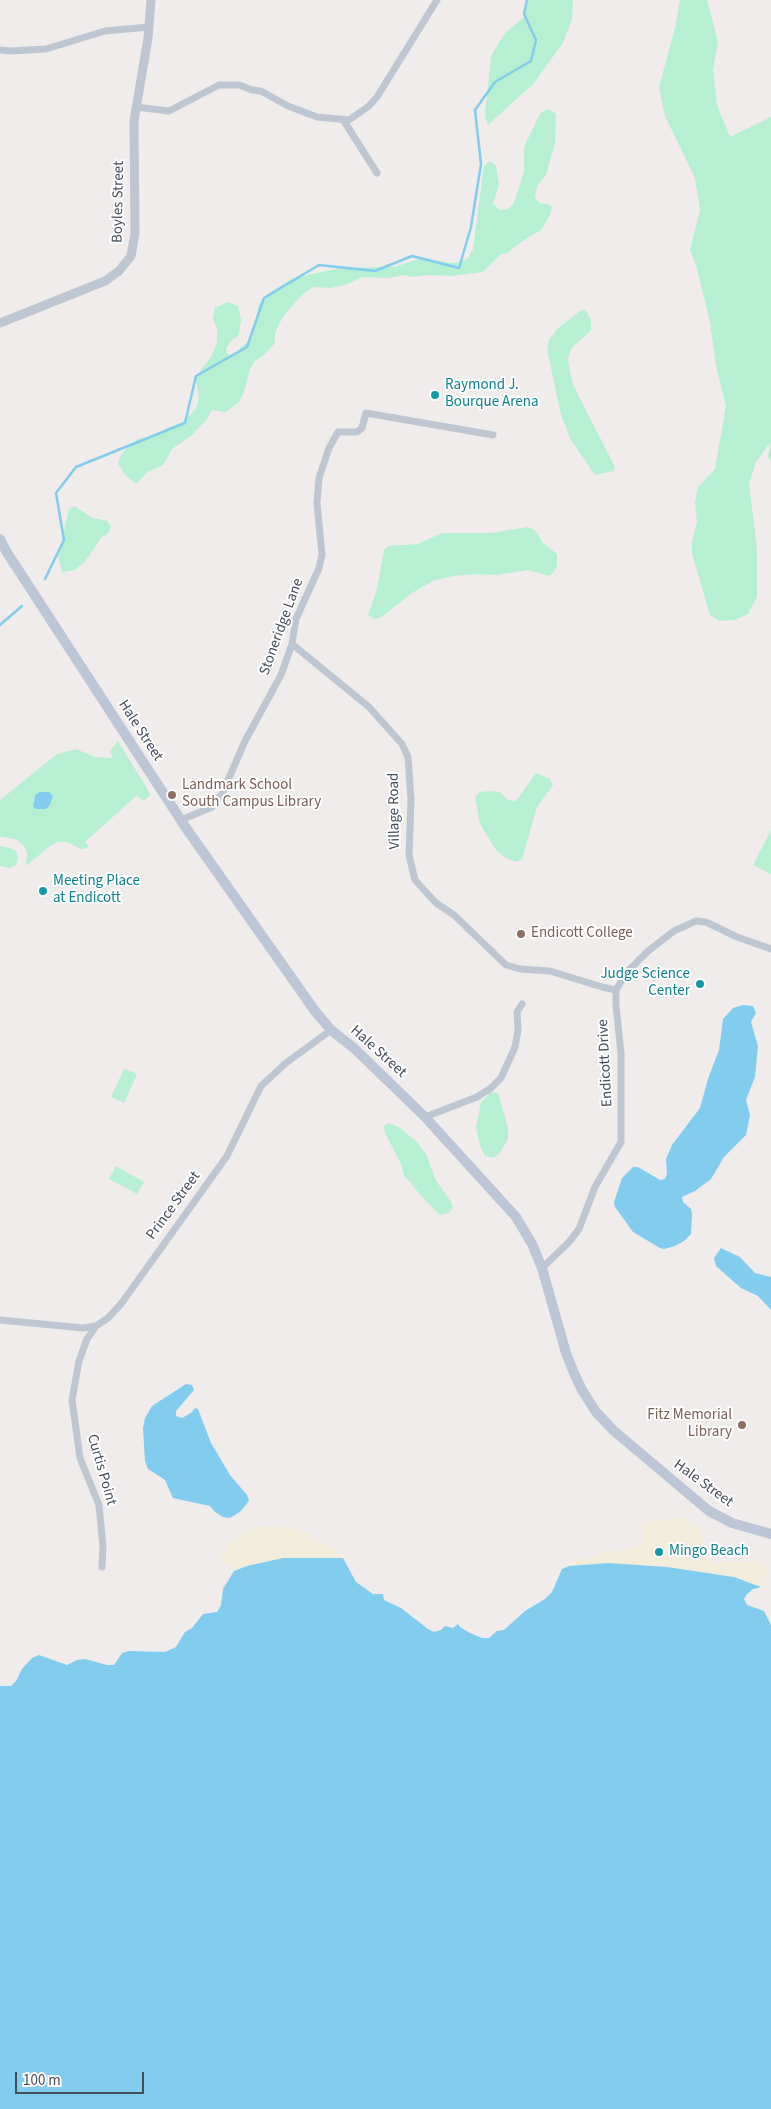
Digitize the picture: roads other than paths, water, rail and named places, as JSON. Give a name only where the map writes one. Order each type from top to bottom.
[{"type":"main road","name":"Hale Street","points":[[0,539],[181,820],[315,1012],[331,1030],[355,1049],[425,1117],[516,1217],[532,1244],[542,1268],[566,1353],[582,1390],[596,1412],[620,1436],[709,1511],[732,1523],[771,1534]]},
{"type":"street","name":"Boyles Street","points":[[0,323],[104,281],[119,271],[131,256],[135,233],[133,144],[136,107],[149,27],[151,0]]},
{"type":"street","points":[[136,107],[169,111],[219,85],[239,84],[252,90],[261,91],[310,115],[344,121],[358,115],[377,98],[437,0]]},
{"type":"street","points":[[0,50],[46,49],[105,32],[149,27]]},
{"type":"street","points":[[344,121],[377,173]]},
{"type":"street","name":"Stoneridge Lane","points":[[181,820],[212,807],[222,794],[245,741],[281,675],[292,644],[296,619],[319,568],[322,555],[317,503],[319,478],[329,448],[338,432],[358,432],[362,428],[366,413],[493,435]]},
{"type":"street","name":"Village Road","points":[[292,644],[369,708],[402,744],[408,757],[411,800],[409,855],[416,880],[436,903],[454,916],[506,965],[520,969],[550,971],[616,990]]},
{"type":"street","points":[[616,990],[627,972],[648,951],[674,931],[696,922],[706,922],[737,937],[771,949]]},
{"type":"street","name":"Endicott Drive","points":[[542,1268],[569,1242],[579,1229],[595,1187],[621,1142],[621,1054],[616,990]]},
{"type":"street","points":[[425,1117],[477,1097],[492,1088],[501,1078],[515,1047],[518,1030],[517,1012],[522,1004]]},
{"type":"street","name":"Prince Street","points":[[96,1326],[108,1318],[121,1304],[214,1174],[235,1140],[261,1086],[286,1063],[331,1030]]},
{"type":"street","points":[[0,1320],[83,1328],[96,1326]]},
{"type":"street","name":"Curtis Point","points":[[96,1326],[87,1339],[79,1361],[72,1400],[80,1458],[99,1504],[103,1547],[102,1567]]},
{"type":"water","points":[[40,792],[49,792],[53,796],[50,805],[46,809],[36,809],[33,807],[35,795]]},
{"type":"water","points":[[743,1005],[753,1006],[756,1013],[751,1022],[758,1046],[755,1077],[746,1100],[750,1115],[746,1135],[724,1157],[711,1179],[695,1191],[682,1197],[683,1202],[691,1209],[691,1234],[675,1246],[664,1249],[660,1248],[633,1232],[615,1207],[614,1202],[622,1178],[633,1167],[638,1167],[660,1180],[665,1179],[667,1174],[666,1159],[672,1145],[700,1108],[719,1050],[723,1019],[733,1008]]},
{"type":"water","points":[[721,1248],[740,1257],[755,1273],[771,1277],[771,1310],[758,1296],[741,1288],[716,1266],[714,1258]]},
{"type":"water","points":[[186,1384],[192,1385],[194,1390],[176,1411],[176,1416],[182,1418],[191,1413],[195,1408],[198,1409],[211,1443],[230,1475],[247,1495],[249,1501],[240,1512],[230,1518],[223,1517],[210,1506],[173,1498],[165,1480],[148,1469],[145,1461],[143,1428],[145,1418],[152,1406]]},
{"type":"water","points":[[283,1558],[343,1558],[356,1582],[373,1594],[383,1594],[384,1600],[401,1608],[428,1629],[434,1632],[441,1630],[445,1626],[453,1628],[458,1624],[470,1633],[482,1638],[489,1638],[497,1631],[504,1630],[525,1611],[545,1599],[552,1592],[562,1569],[569,1566],[608,1563],[667,1567],[734,1577],[761,1587],[753,1589],[744,1599],[747,1605],[764,1611],[771,1625],[771,2109],[0,2109],[0,1686],[11,1686],[22,1669],[32,1658],[39,1655],[67,1665],[77,1660],[85,1659],[114,1665],[122,1653],[129,1651],[165,1652],[176,1647],[185,1632],[192,1628],[203,1614],[217,1612],[221,1605],[223,1589],[234,1571]]},
{"type":"waterway","points":[[45,579],[64,540],[56,493],[76,467],[185,423],[196,376],[247,347],[264,298],[319,265],[375,271],[412,256],[459,268],[471,227],[481,164],[475,110],[495,82],[531,61],[536,40],[524,14],[527,0]]},
{"type":"waterway","points":[[0,625],[22,606]]},
{"type":"place","name":"Raymond J. Bourque Arena","points":[[435,395]]},
{"type":"place","name":"Landmark School South Campus Library","points":[[172,795]]},
{"type":"place","name":"Meeting Place at Endicott","points":[[43,891]]},
{"type":"place","name":"Endicott College","points":[[521,934]]},
{"type":"place","name":"Judge Science Center","points":[[700,984]]},
{"type":"place","name":"Fitz Memorial Library","points":[[742,1425]]},
{"type":"place","name":"Mingo Beach","points":[[659,1552]]}]
